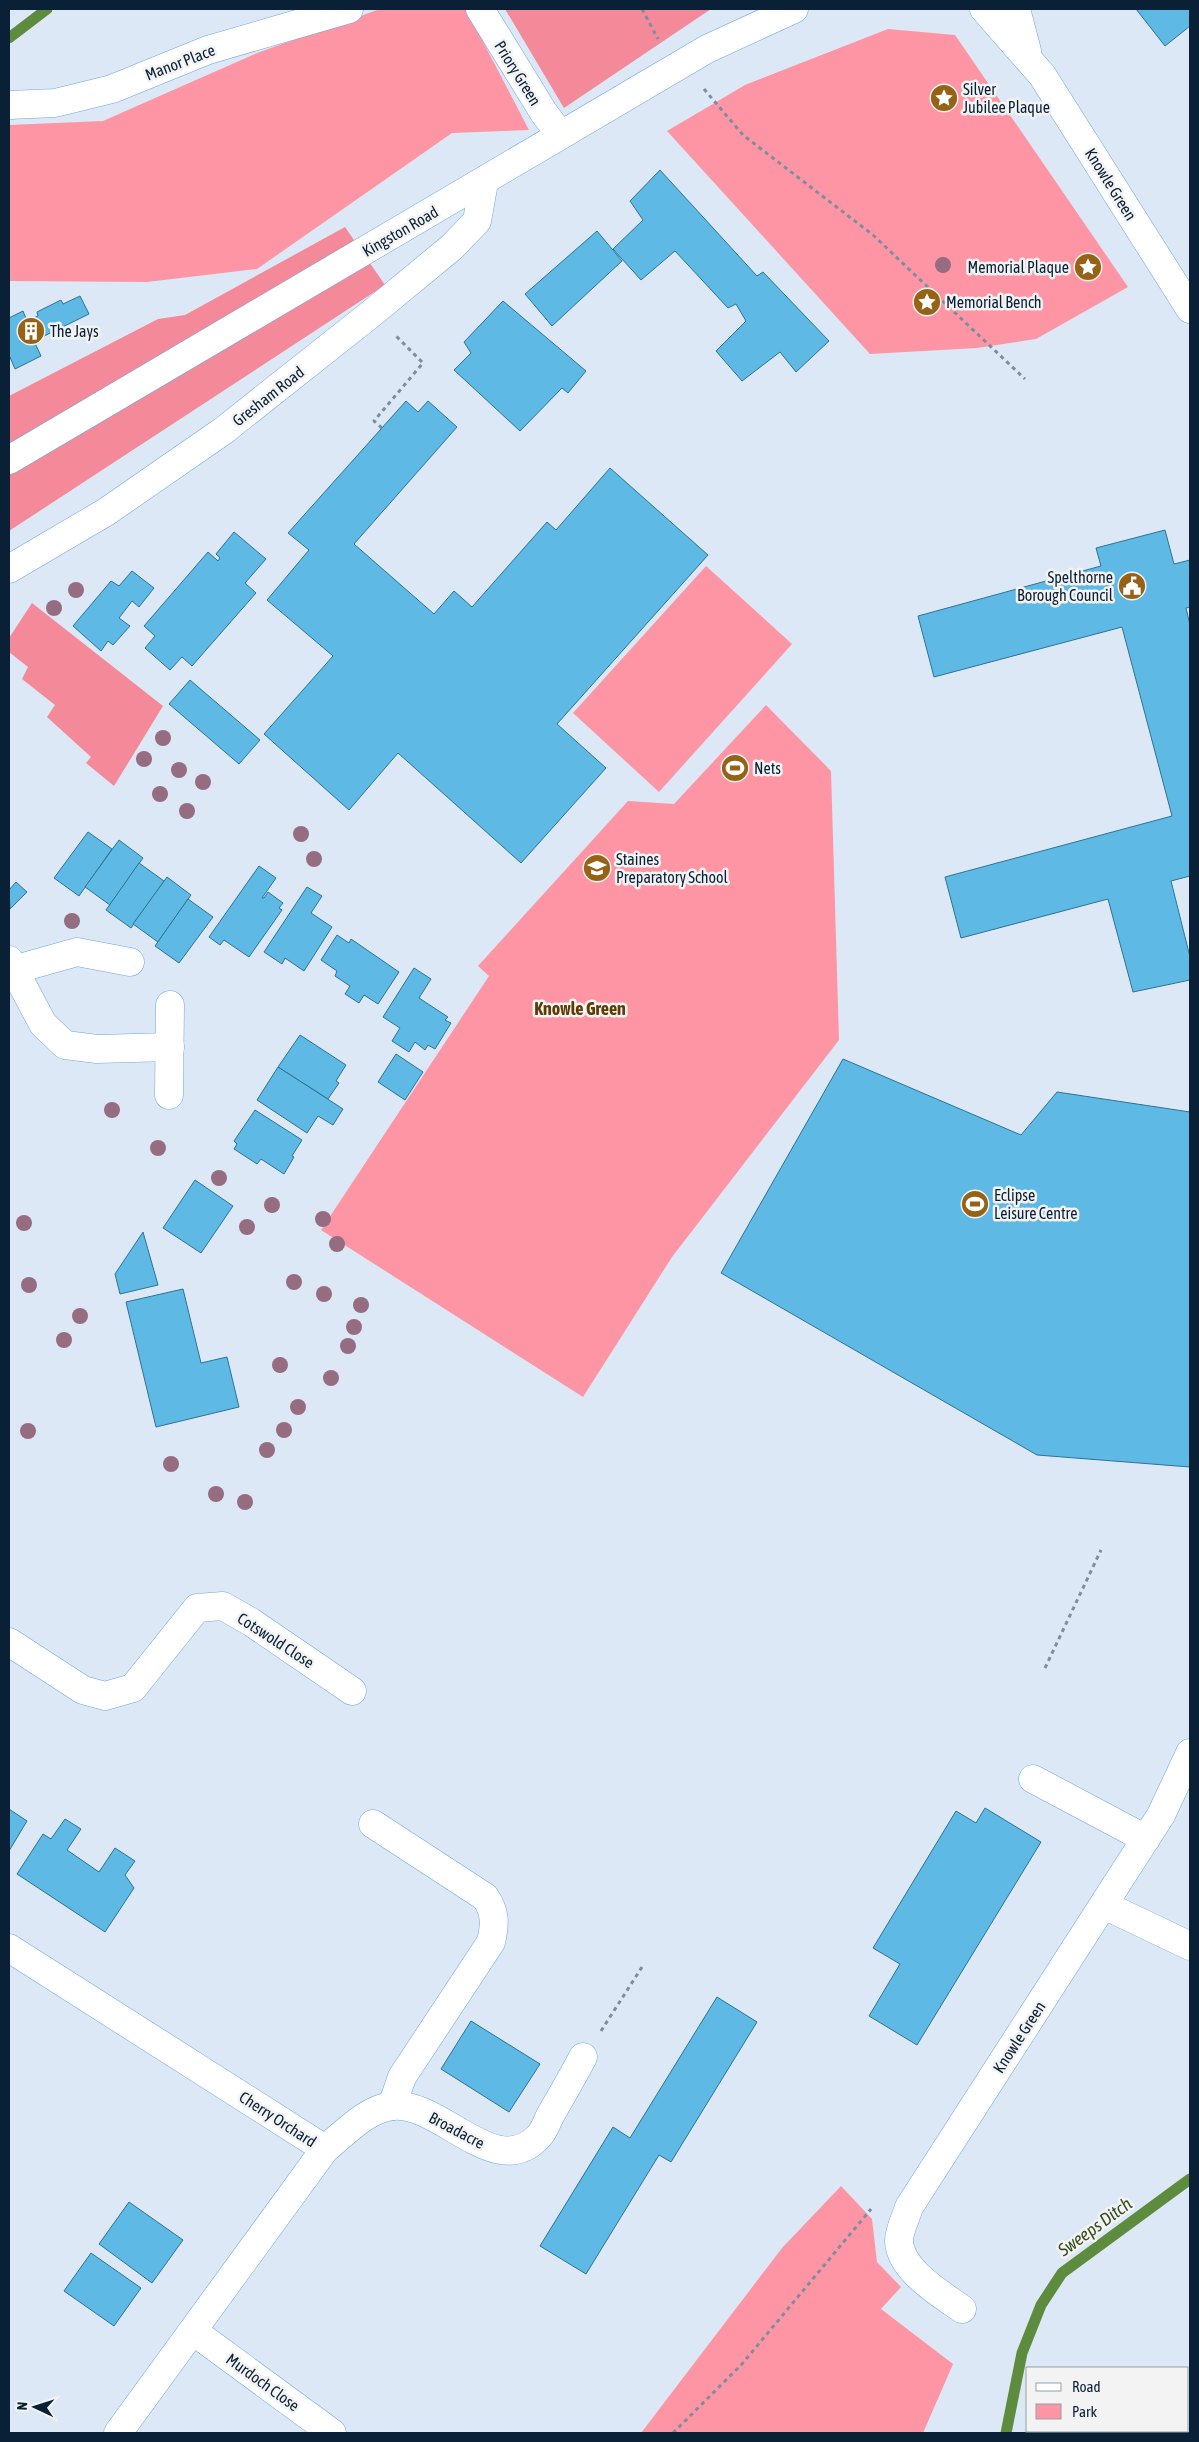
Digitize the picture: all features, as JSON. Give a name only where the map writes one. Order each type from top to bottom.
[{"type":"street","name":"Manor Place","points":[[9,105],[55,103],[112,89],[208,50],[349,9]]},
{"type":"street","name":"Priory Green","points":[[480,9],[544,113],[560,134]]},
{"type":"street","name":"Kingston Road","points":[[9,460],[707,49],[794,9]]},
{"type":"street","name":"Knowle Green","points":[[984,9],[1007,32],[1042,75],[1190,309]]},
{"type":"street","name":"Knowle Green","points":[[1016,9],[1030,62]]},
{"type":"street","name":"Gresham Road","points":[[9,569],[106,512],[215,437],[452,248],[477,221],[484,182]]},
{"type":"street","points":[[130,962],[77,952],[11,965],[43,1024],[65,1045],[97,1049],[170,1047]]},
{"type":"street","points":[[169,1096],[170,1005]]},
{"type":"street","name":"Cotswold Close","points":[[9,1642],[83,1690],[105,1696],[132,1688],[197,1608],[223,1606],[251,1622],[352,1691]]},
{"type":"street","name":"Knowle Green","points":[[962,2309],[924,2282],[901,2250],[901,2232],[909,2207],[1161,1815],[1190,1753]]},
{"type":"street","points":[[1033,1779],[1146,1839]]},
{"type":"street","points":[[373,1824],[485,1898],[490,1904],[496,1923],[491,1942],[402,2077],[392,2106]]},
{"type":"street","points":[[1104,1905],[1190,1946]]},
{"type":"street","name":"Cherry Orchard","points":[[9,1948],[325,2150],[118,2433]]},
{"type":"street","name":"Broadacre","points":[[325,2150],[374,2111],[392,2106],[415,2108],[486,2147],[505,2152],[520,2149],[538,2137],[584,2057]]},
{"type":"street","name":"Murdoch Close","points":[[193,2332],[332,2433]]},
{"type":"path","points":[[642,9],[658,40]]},
{"type":"path","points":[[703,87],[743,135],[873,235],[1025,379]]},
{"type":"path","points":[[372,313],[423,363],[374,421],[382,428]]},
{"type":"path","points":[[1045,1668],[1101,1550]]},
{"type":"path","points":[[584,2057],[642,1966]]},
{"type":"path","points":[[673,2433],[742,2364],[877,2202]]},
{"type":"green space","points":[[380,9],[466,9],[529,130],[452,133],[257,269],[147,282],[9,281],[9,125],[103,121],[257,53]]},
{"type":"green space","points":[[888,29],[955,35],[1128,287],[1036,339],[977,348],[870,354],[667,131],[745,85]]},
{"type":"green space","points":[[706,566],[792,644],[659,792],[573,713]]},
{"type":"green space","points":[[766,705],[831,771],[839,1040],[672,1257],[583,1397],[321,1230],[489,976],[478,966],[628,801],[674,804]]},
{"type":"green space","points":[[841,2186],[872,2219],[877,2262],[901,2287],[881,2309],[953,2364],[923,2433],[641,2433],[782,2248]]},
{"type":"shaded area","points":[[505,9],[711,9],[564,108]]},
{"type":"shaded area","points":[[345,227],[385,285],[9,531],[9,396],[158,319],[185,315]]},
{"type":"shaded area","points":[[32,603],[163,706],[114,786],[86,763],[91,757],[47,717],[55,705],[22,679],[28,667],[9,652],[9,638]]},
{"type":"building","points":[[1136,9],[1190,9],[1190,26],[1165,46]]},
{"type":"building","points":[[660,170],[757,276],[763,272],[829,341],[796,372],[780,352],[742,381],[716,351],[746,321],[736,304],[728,308],[675,251],[641,280],[613,249],[643,220],[630,201]]},
{"type":"building","points":[[597,231],[622,261],[552,326],[525,294]]},
{"type":"building","name":"The Jays","points":[[80,296],[89,314],[34,341],[41,356],[15,369],[9,355],[9,318],[23,311],[27,321],[38,316],[37,312],[61,300],[63,304]]},
{"type":"building","points":[[503,301],[586,371],[568,393],[562,388],[520,431],[454,370],[471,353],[464,342]]},
{"type":"building","points":[[406,401],[418,412],[428,401],[457,427],[354,544],[434,614],[454,591],[472,607],[547,522],[556,530],[610,468],[708,555],[557,724],[606,768],[521,863],[398,753],[349,810],[264,734],[333,656],[267,600],[309,550],[288,533]]},
{"type":"building","points":[[1165,530],[1174,564],[1190,560],[1190,607],[1186,608],[1190,625],[1190,876],[1171,881],[1190,957],[1190,980],[1133,992],[1108,899],[961,938],[945,877],[1172,816],[1122,627],[934,677],[918,616],[1101,566],[1096,548]]},
{"type":"building","points":[[234,532],[266,559],[245,583],[256,593],[192,666],[182,657],[170,670],[145,648],[155,636],[144,626],[208,552],[218,561],[220,558],[216,554]]},
{"type":"building","points":[[132,571],[154,588],[139,607],[132,601],[119,618],[130,626],[113,645],[108,641],[101,651],[73,626],[111,581],[119,586]]},
{"type":"building","points":[[190,680],[260,740],[239,764],[169,704]]},
{"type":"building","points":[[88,832],[112,849],[79,896],[54,878]]},
{"type":"building","points":[[119,840],[143,858],[110,905],[85,887]]},
{"type":"building","points":[[139,863],[164,881],[131,928],[106,910]]},
{"type":"building","points":[[259,866],[276,878],[262,898],[268,892],[283,903],[279,908],[282,910],[249,957],[224,940],[220,945],[209,937]]},
{"type":"building","points":[[167,877],[191,895],[158,942],[133,924]]},
{"type":"building","points":[[16,882],[27,892],[10,909],[9,890]]},
{"type":"building","points":[[307,887],[322,896],[311,913],[332,927],[304,971],[285,958],[282,964],[264,952]]},
{"type":"building","points":[[188,899],[213,917],[179,963],[155,946]]},
{"type":"building","points":[[337,935],[349,943],[351,939],[399,972],[378,1004],[364,995],[359,1003],[345,994],[350,986],[335,976],[337,971],[321,960]]},
{"type":"building","points":[[414,968],[431,979],[419,998],[448,1017],[445,1020],[451,1023],[435,1049],[428,1045],[425,1050],[415,1042],[409,1052],[392,1041],[400,1028],[383,1017]]},
{"type":"building","points":[[300,1035],[346,1065],[336,1081],[339,1083],[328,1099],[278,1067]]},
{"type":"building","points":[[396,1054],[423,1072],[405,1100],[378,1082]]},
{"type":"building","name":"Eclipse Leisure Centre","points":[[843,1059],[1021,1135],[1057,1092],[1190,1112],[1190,1467],[1037,1455],[721,1273]]},
{"type":"building","points":[[278,1067],[343,1109],[333,1125],[318,1116],[307,1133],[257,1100]]},
{"type":"building","points":[[255,1110],[302,1140],[284,1174],[261,1159],[257,1164],[234,1149],[237,1144],[234,1141]]},
{"type":"building","points":[[195,1180],[233,1206],[201,1253],[163,1228]]},
{"type":"building","points":[[143,1232],[158,1285],[120,1294],[115,1274]]},
{"type":"building","points":[[183,1289],[201,1363],[227,1357],[239,1407],[156,1427],[126,1302]]},
{"type":"building","points":[[985,1808],[1041,1842],[917,2045],[869,2016],[900,1964],[873,1948],[956,1811],[976,1823]]},
{"type":"building","points":[[9,1809],[27,1821],[9,1851]]},
{"type":"building","points":[[65,1819],[81,1829],[67,1850],[99,1872],[115,1848],[135,1861],[125,1875],[134,1888],[105,1932],[17,1874],[43,1834],[51,1839]]},
{"type":"building","points":[[717,1997],[757,2022],[671,2162],[659,2155],[586,2274],[540,2246],[613,2127],[630,2138]]},
{"type":"building","points":[[471,2021],[540,2064],[509,2112],[441,2069]]},
{"type":"building","points":[[129,2202],[183,2240],[152,2283],[99,2244]]},
{"type":"building","points":[[91,2253],[141,2288],[114,2326],[64,2291]]},
{"type":"waterway","points":[[9,38],[47,9]]},
{"type":"waterway","name":"Sweeps Ditch","points":[[1006,2433],[1022,2353],[1041,2305],[1062,2273],[1190,2179]]},
{"type":"place","name":"Silver Jubilee Plaque","points":[[944,98]]},
{"type":"place","name":"Memorial Plaque","points":[[1088,267]]},
{"type":"place","name":"Memorial Bench","points":[[927,302]]},
{"type":"place","name":"The Jays","points":[[31,331]]},
{"type":"place","name":"Spelthorne Borough Council","points":[[1132,586]]},
{"type":"place","name":"Nets","points":[[735,768]]},
{"type":"place","name":"Staines Preparatory School","points":[[597,868]]},
{"type":"place","name":"Eclipse Leisure Centre","points":[[975,1204]]},
{"type":"district","name":"Knowle Green","points":[[580,1009]]}]
